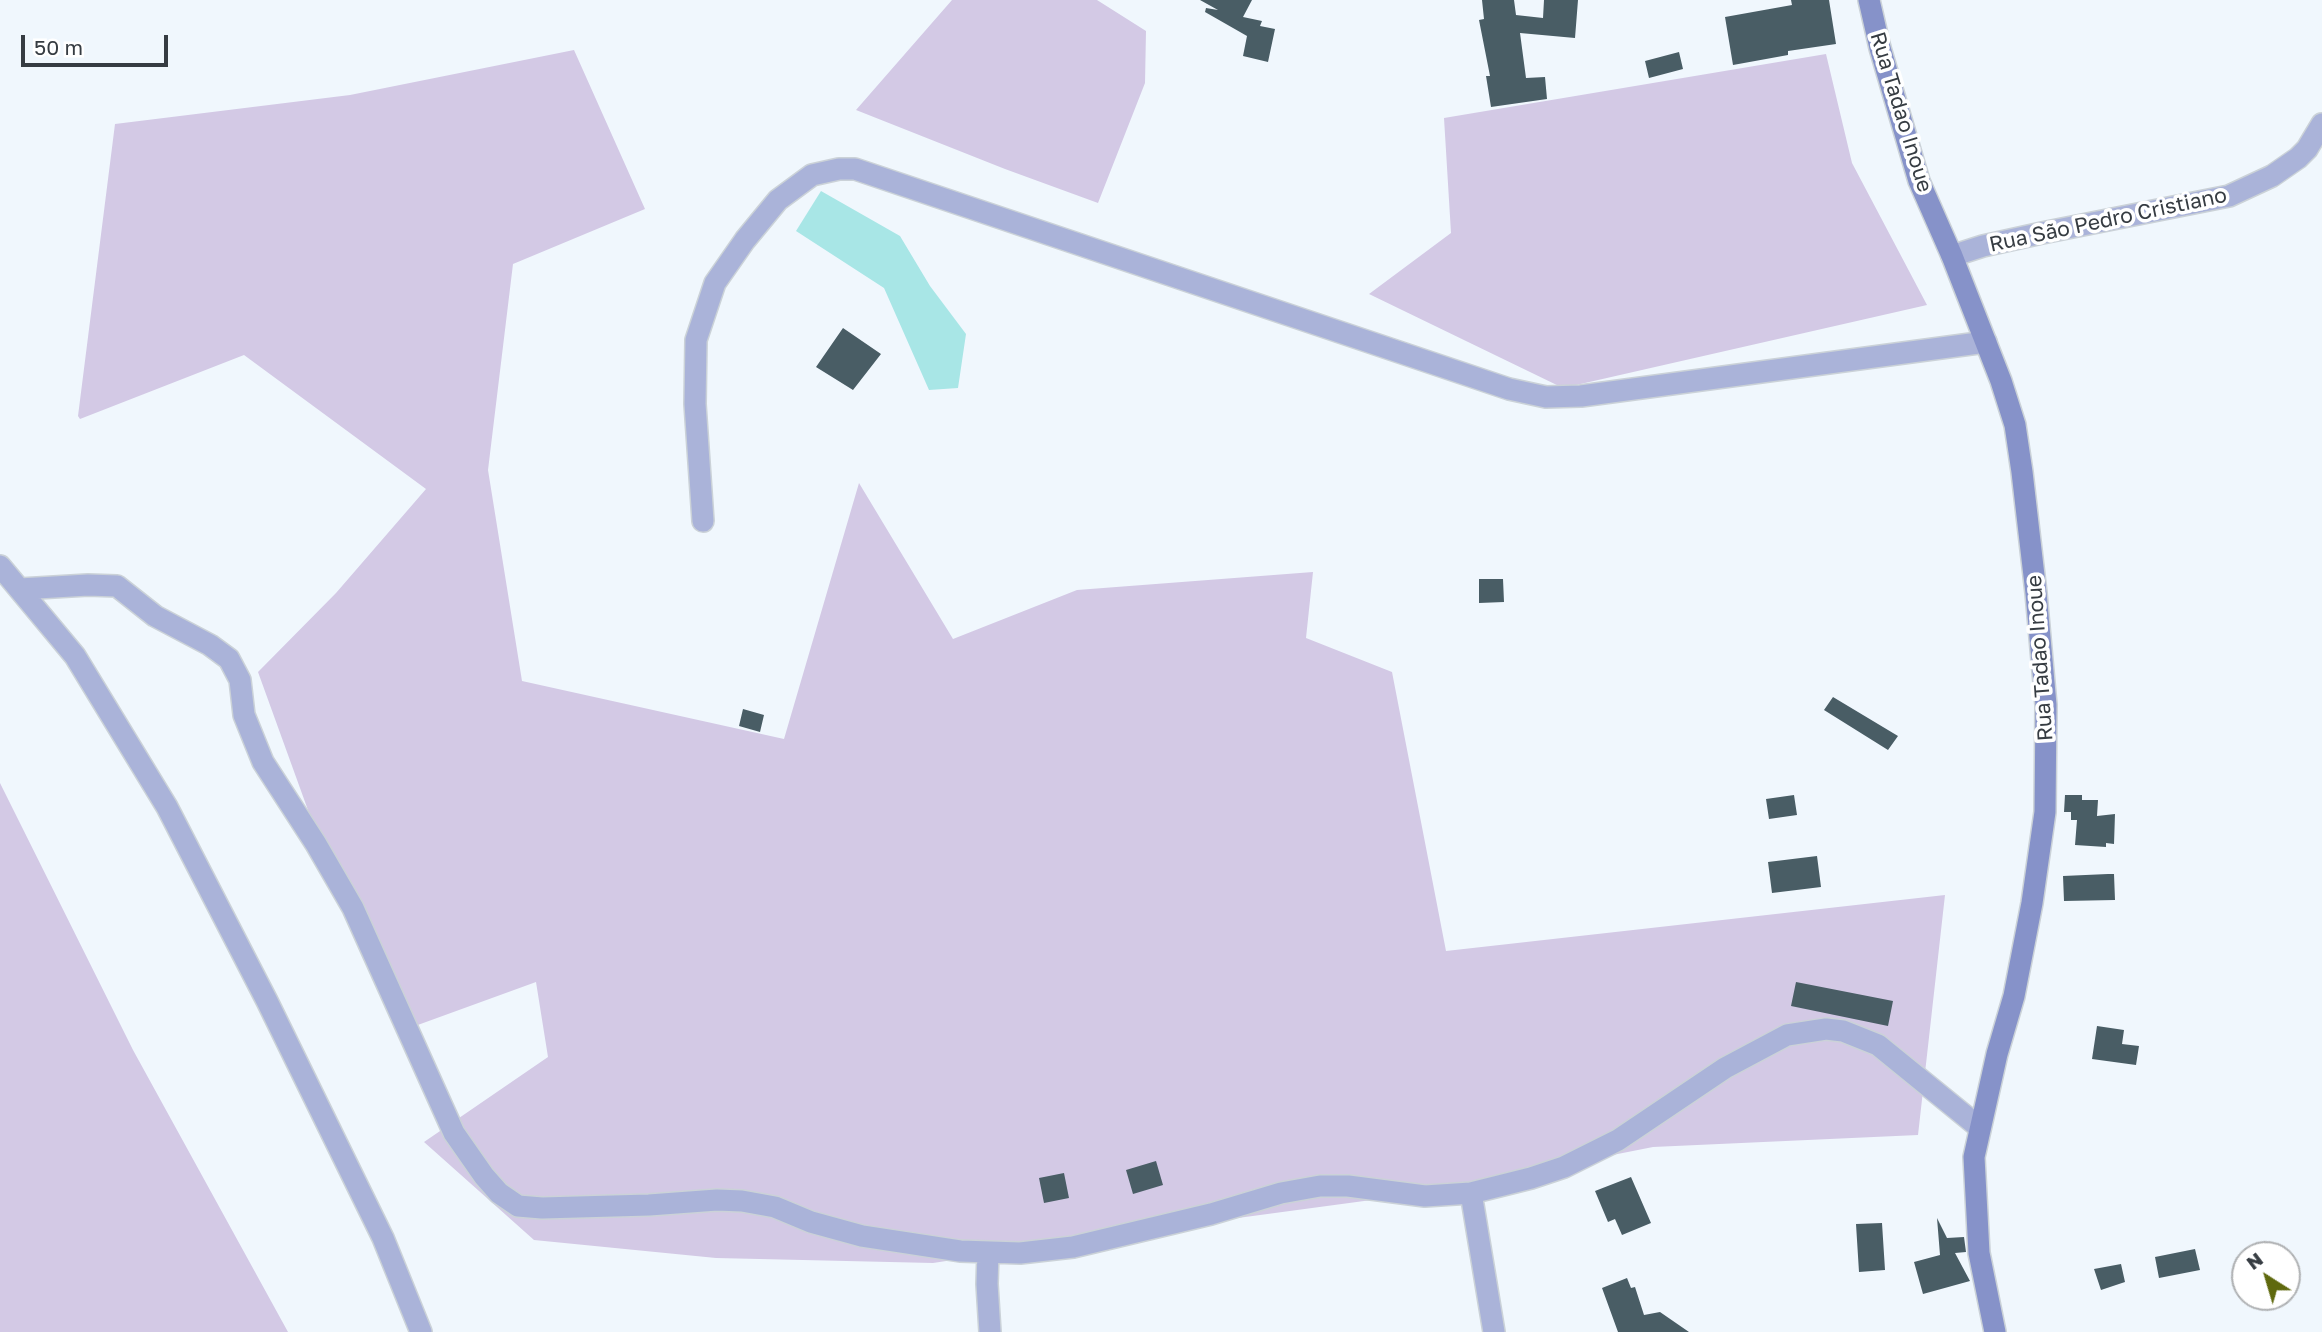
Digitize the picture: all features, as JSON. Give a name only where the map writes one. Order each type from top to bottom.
[{"type":"street","name":"Rua Tadao Inoue","points":[[1869,0],[1883,59],[1919,181],[1986,342],[2015,425],[2046,705],[2045,812],[2032,904],[2014,996],[1974,1157],[1979,1253],[1995,1332]]},
{"type":"street","name":"Rua São Pedro Cristiano","points":[[1952,256],[1983,246],[2229,197],[2272,176],[2298,158],[2307,149],[2322,124]]},
{"type":"street","points":[[702,521],[695,404],[696,340],[715,283],[745,240],[778,200],[812,174],[839,169],[855,169],[1509,389],[1546,397],[1581,396],[1986,342]]},
{"type":"street","points":[[0,566],[75,656],[167,807],[233,933],[383,1238],[421,1332]]},
{"type":"street","points":[[20,589],[117,586],[155,616],[210,645],[229,659],[240,680],[244,715],[263,762],[353,908],[454,1133],[484,1176],[508,1200],[518,1206],[542,1208],[742,1201],[775,1207],[811,1222],[862,1236],[960,1251],[1020,1253],[1073,1247],[1212,1214],[1282,1193],[1320,1186],[1349,1186],[1425,1196],[1471,1193],[1531,1178],[1591,1155],[1618,1140],[1725,1068],[1787,1035],[1826,1029],[1843,1031],[1878,1045],[1980,1128]]},
{"type":"street","points":[[1471,1193],[1494,1332]]},
{"type":"street","points":[[988,1252],[990,1332]]},
{"type":"shaded area","points":[[952,0],[1097,0],[1146,31],[1145,83],[1098,203],[856,110]]},
{"type":"shaded area","points":[[574,50],[645,209],[513,264],[488,470],[522,681],[784,739],[859,483],[953,639],[1077,590],[1313,572],[1306,638],[1392,672],[1446,951],[1945,895],[1918,1135],[1653,1147],[1416,1194],[933,1263],[716,1258],[534,1240],[424,1142],[548,1057],[536,982],[404,1030],[317,835],[258,672],[336,593],[426,489],[244,355],[80,419],[78,416],[115,124],[350,95]]},
{"type":"shaded area","points":[[1826,54],[1852,163],[1927,305],[1563,388],[1369,294],[1451,233],[1444,118]]},
{"type":"shaded area","points":[[0,783],[133,1050],[288,1332],[0,1332]]},
{"type":"water","points":[[821,191],[900,236],[930,286],[966,334],[958,388],[929,390],[884,288],[796,231]]},
{"type":"building","points":[[1200,0],[1252,0],[1243,17],[1262,21],[1260,26],[1275,29],[1268,62],[1243,56],[1247,36],[1205,12],[1206,8],[1218,10]]},
{"type":"building","points":[[1482,0],[1514,0],[1516,15],[1543,18],[1544,0],[1578,0],[1575,38],[1520,33],[1526,78],[1545,77],[1547,99],[1491,107],[1486,76],[1490,76],[1479,20],[1484,19]]},
{"type":"building","points":[[1791,0],[1829,0],[1836,44],[1788,51],[1788,55],[1733,65],[1725,17],[1792,5]]},
{"type":"building","points":[[1679,52],[1683,69],[1649,78],[1645,61]]},
{"type":"building","points":[[843,328],[881,354],[853,390],[816,367]]},
{"type":"building","points":[[1479,579],[1503,579],[1504,602],[1479,603]]},
{"type":"building","points":[[1833,697],[1898,736],[1888,750],[1824,710]]},
{"type":"building","points":[[743,709],[764,715],[760,732],[739,726]]},
{"type":"building","points":[[1794,795],[1797,815],[1769,819],[1766,799]]},
{"type":"building","points":[[2065,795],[2082,795],[2082,800],[2098,800],[2097,816],[2115,814],[2114,844],[2106,843],[2106,847],[2075,845],[2077,820],[2071,820],[2071,812],[2064,812]]},
{"type":"building","points":[[1817,856],[1821,887],[1772,893],[1768,862]]},
{"type":"building","points":[[2114,874],[2115,900],[2064,901],[2063,876]]},
{"type":"building","points":[[1796,982],[1893,1001],[1888,1026],[1791,1006]]},
{"type":"building","points":[[2097,1026],[2124,1030],[2122,1044],[2139,1046],[2136,1065],[2092,1059]]},
{"type":"building","points":[[1156,1161],[1163,1185],[1133,1194],[1126,1170]]},
{"type":"building","points":[[1064,1173],[1069,1198],[1044,1203],[1039,1178]]},
{"type":"building","points":[[1631,1177],[1651,1223],[1622,1235],[1615,1219],[1608,1222],[1595,1191]]},
{"type":"building","points":[[1937,1218],[1947,1238],[1964,1237],[1966,1252],[1955,1253],[1970,1281],[1923,1294],[1914,1262],[1940,1255]]},
{"type":"building","points":[[1882,1223],[1885,1270],[1859,1272],[1856,1224]]},
{"type":"building","points":[[2195,1249],[2200,1270],[2159,1278],[2155,1257]]},
{"type":"building","points":[[2121,1264],[2125,1282],[2101,1290],[2094,1269]]},
{"type":"building","points":[[1627,1278],[1631,1288],[1635,1287],[1644,1315],[1660,1312],[1689,1332],[1618,1332],[1602,1288]]}]
